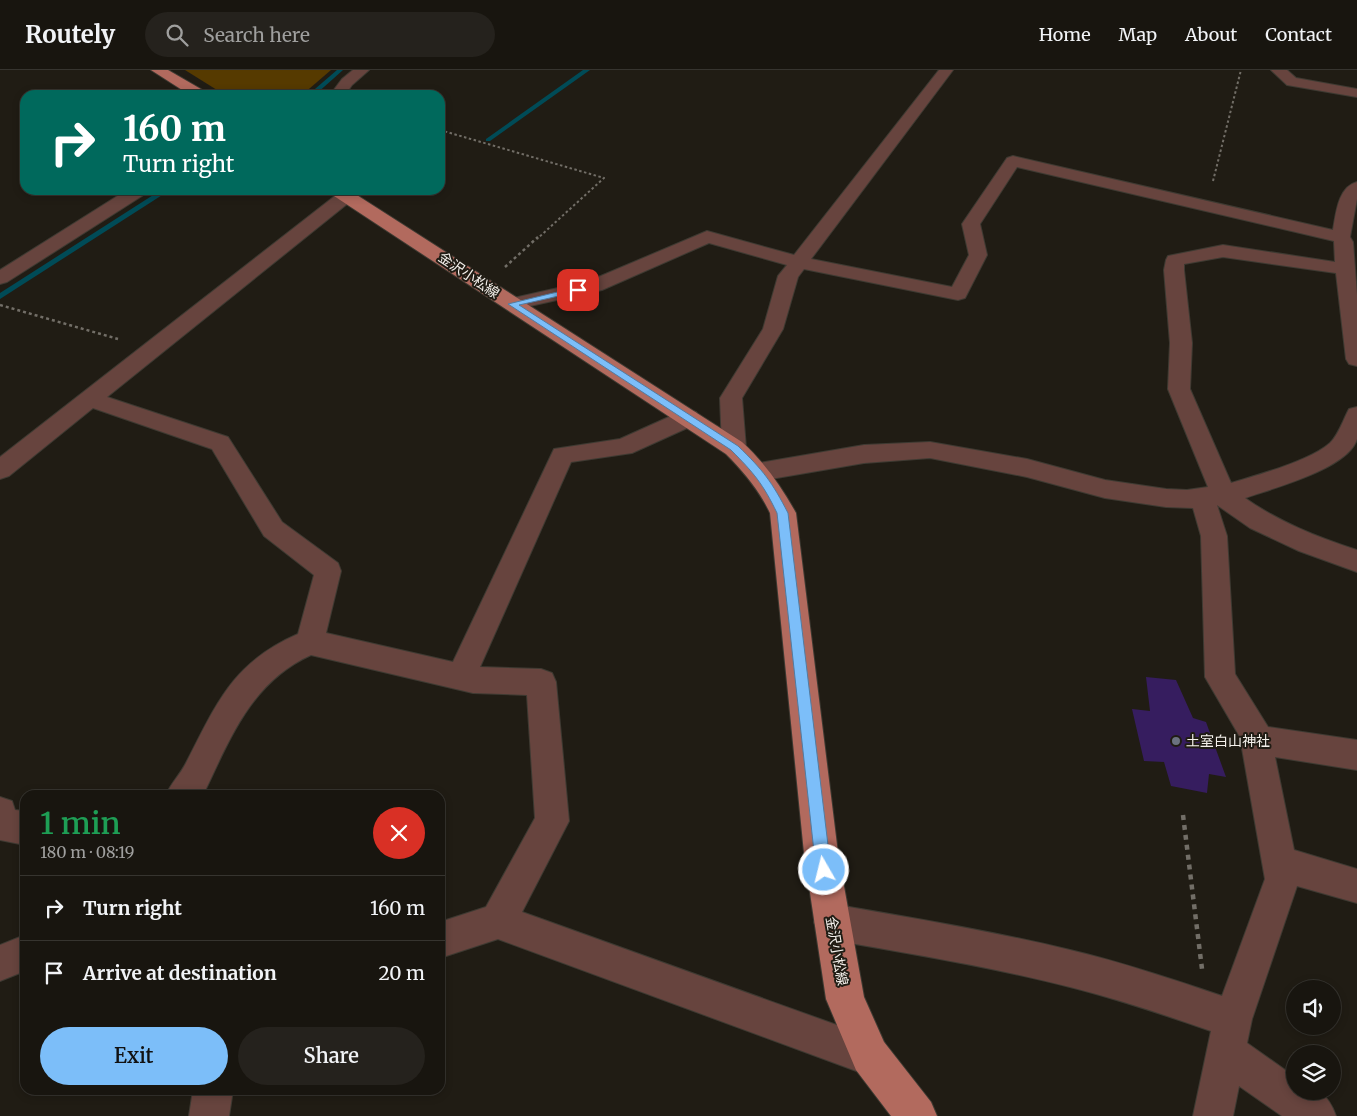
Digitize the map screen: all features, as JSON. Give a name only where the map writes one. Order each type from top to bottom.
[{"type":"main road","points":[[158,70],[192,90]]},
{"type":"main road","name":"金沢小松線","points":[[345,195],[734,448],[759,472],[771,489],[782,513],[821,853],[845,1000],[870,1056],[908,1110]]},
{"type":"street","points":[[341,90],[347,82],[362,70]]},
{"type":"street","points":[[734,448],[731,398],[773,329],[788,276],[946,70]]},
{"type":"street","points":[[1278,70],[1292,82],[1357,93]]},
{"type":"street","points":[[512,304],[595,286],[706,237],[799,262],[958,294],[978,255],[971,224],[1013,161],[1342,237]]},
{"type":"street","points":[[1355,194],[1346,207],[1342,237],[1344,242],[1346,288],[1357,359]]},
{"type":"street","points":[[0,278],[131,195]]},
{"type":"street","points":[[0,470],[153,349],[340,195]]},
{"type":"street","points":[[1213,1116],[1222,1027],[1282,879],[1255,733],[1220,676],[1213,495],[1192,422],[1179,389],[1181,343],[1174,270],[1175,260],[1223,251],[1345,269]]},
{"type":"street","points":[[89,399],[220,443],[273,529],[328,571],[310,642]]},
{"type":"street","points":[[759,472],[864,454],[930,450],[1027,468],[1114,490],[1166,498],[1187,499],[1213,495],[1278,478],[1311,465],[1338,449],[1356,420],[1357,415]]},
{"type":"street","points":[[461,677],[562,455],[624,447],[688,418]]},
{"type":"street","points":[[1213,495],[1259,521],[1308,544],[1357,561]]},
{"type":"street","points":[[187,790],[192,784],[238,696],[263,667],[289,649],[310,642],[473,680],[542,682],[552,821],[498,922]]},
{"type":"street","points":[[1257,740],[1357,755]]},
{"type":"street","points":[[0,813],[4,825],[20,827]]},
{"type":"street","points":[[1278,863],[1357,886]]},
{"type":"street","points":[[445,938],[498,922],[870,1056]]},
{"type":"street","points":[[832,922],[984,949],[1050,963],[1143,989],[1222,1027],[1316,1116]]},
{"type":"street","points":[[0,963],[20,955]]},
{"type":"street","points":[[209,1116],[213,1095]]},
{"type":"path","points":[[1207,206],[1241,70]]},
{"type":"path","points":[[445,131],[604,178],[484,286]]},
{"type":"path","points":[[0,305],[153,349]]},
{"type":"path","points":[[1183,814],[1222,1027]]},
{"type":"shaded area","points":[[185,70],[331,70],[308,90],[217,90]]},
{"type":"building","name":"土室白山神社","points":[[1146,677],[1176,680],[1193,718],[1206,722],[1226,777],[1209,774],[1207,793],[1171,786],[1164,762],[1144,761],[1132,709],[1150,711]]},
{"type":"waterway","points":[[317,90],[340,70]]},
{"type":"waterway","points":[[488,140],[587,70]]},
{"type":"waterway","points":[[0,297],[158,195]]},
{"type":"place","name":"土室白山神社","points":[[1176,741]]},
{"type":"route","points":[[578,290],[512,304],[734,448],[759,472],[771,489],[782,513],[824,870]]}]
